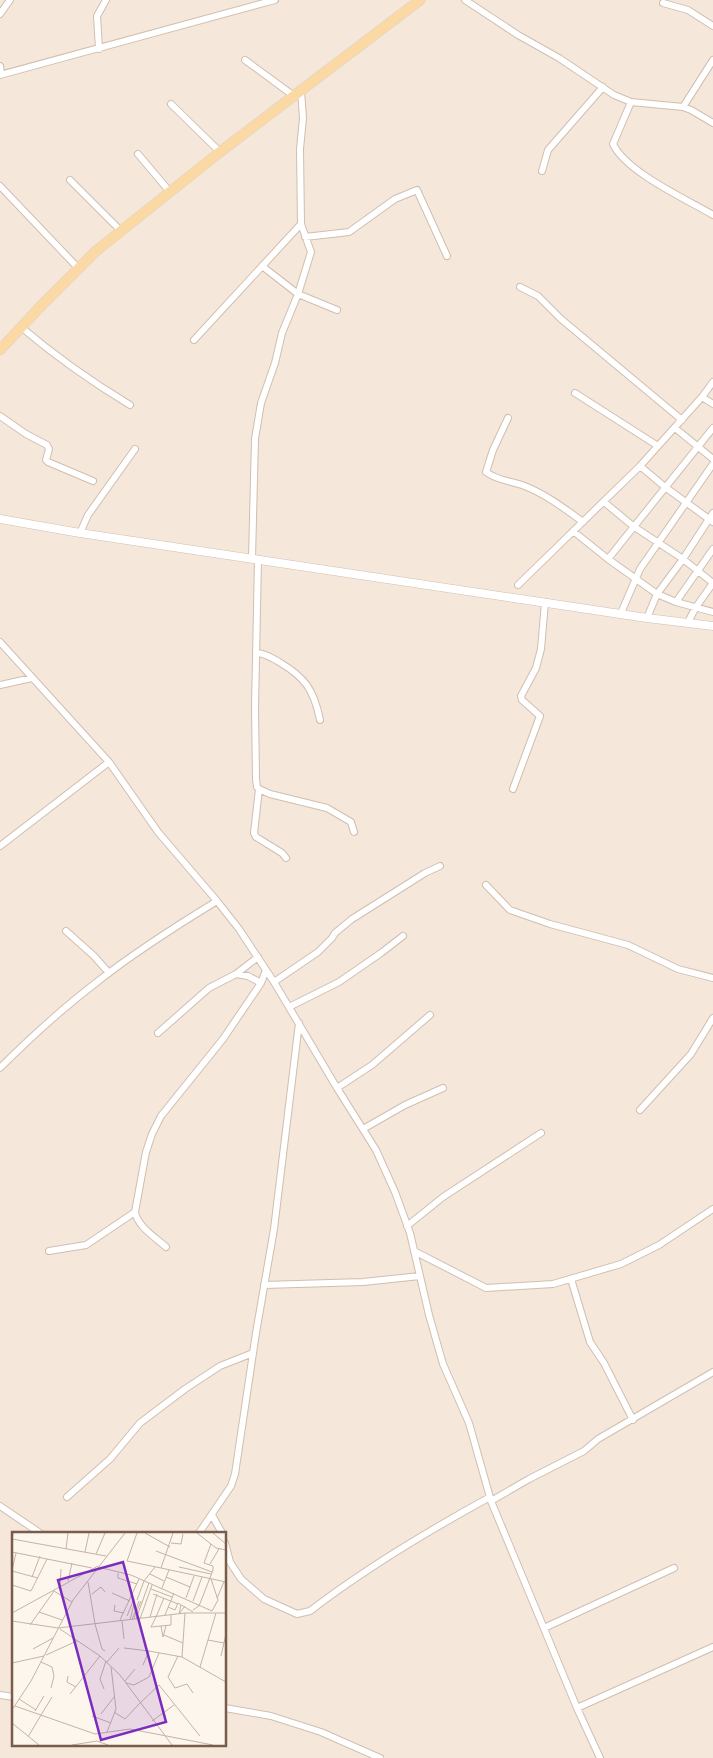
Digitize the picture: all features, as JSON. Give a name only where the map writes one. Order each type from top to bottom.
[{"type":"main road","points":[[0,350],[96,251],[220,152],[420,0]]},
{"type":"street","points":[[0,14],[10,0]]},
{"type":"street","points":[[99,49],[97,16],[106,0]]},
{"type":"street","points":[[0,66],[0,74],[99,49],[275,0]]},
{"type":"street","points":[[465,0],[518,35],[559,58],[614,95],[631,102],[683,107],[713,123]]},
{"type":"street","points":[[663,3],[688,10],[713,26]]},
{"type":"street","points":[[245,60],[297,94],[303,118],[300,149],[301,224],[311,252],[298,294],[282,333],[276,363],[261,403],[255,439],[257,653],[255,707],[256,779],[259,789],[254,833],[256,837],[282,853],[286,858]]},
{"type":"street","points":[[683,107],[713,60]]},
{"type":"street","points":[[542,171],[548,150],[603,88]]},
{"type":"street","points":[[631,102],[613,144],[617,152],[645,176],[713,215]]},
{"type":"street","points":[[171,104],[220,152]]},
{"type":"street","points":[[138,154],[170,192]]},
{"type":"street","points":[[70,180],[121,231]]},
{"type":"street","points":[[0,186],[78,270]]},
{"type":"street","points":[[305,237],[349,232],[395,199],[417,190],[447,256]]},
{"type":"street","points":[[194,340],[301,224]]},
{"type":"street","points":[[262,266],[298,294],[337,310]]},
{"type":"street","points":[[520,287],[538,296],[561,318],[682,420]]},
{"type":"street","points":[[21,327],[42,345],[130,406]]},
{"type":"street","points":[[518,585],[640,466],[702,398],[713,382]]},
{"type":"street","points":[[575,393],[658,446]]},
{"type":"street","points":[[702,398],[713,404]]},
{"type":"street","points":[[0,416],[26,434],[47,445],[49,449],[46,460],[48,462],[93,481]]},
{"type":"street","points":[[508,418],[493,450],[486,472],[491,476],[531,490],[566,509],[583,522]]},
{"type":"street","points":[[675,428],[713,459]]},
{"type":"street","points":[[608,559],[713,428]]},
{"type":"street","points":[[80,533],[88,515],[135,449]]},
{"type":"street","points":[[621,613],[636,578],[713,464]]},
{"type":"street","points":[[640,466],[665,487],[711,518],[657,594],[647,618]]},
{"type":"street","points":[[604,502],[633,526],[683,559],[713,583],[688,622]]},
{"type":"street","points":[[0,519],[80,533],[647,618],[713,626]]},
{"type":"street","points":[[573,531],[657,594],[676,602],[713,612]]},
{"type":"street","points":[[676,602],[713,549]]},
{"type":"street","points":[[513,789],[540,716],[522,700],[521,696],[536,668],[541,650],[545,602]]},
{"type":"street","points":[[0,642],[109,762],[158,832],[218,901],[274,982],[376,1150],[407,1226],[443,1364],[469,1424],[491,1499],[577,1708],[600,1758]]},
{"type":"street","points":[[257,653],[265,654],[299,674],[316,701],[320,720]]},
{"type":"street","points":[[0,685],[32,678]]},
{"type":"street","points":[[0,846],[109,762]]},
{"type":"street","points":[[259,789],[270,794],[327,808],[351,822],[354,832]]},
{"type":"street","points":[[274,982],[318,952],[335,933],[352,919],[425,873],[440,866]]},
{"type":"street","points":[[486,885],[510,910],[550,924],[628,945],[678,969],[713,978]]},
{"type":"street","points":[[0,1068],[70,1003],[108,973],[218,901]]},
{"type":"street","points":[[66,930],[94,956],[108,973]]},
{"type":"street","points":[[289,1007],[338,982],[381,954],[403,936]]},
{"type":"street","points":[[158,1034],[209,988],[236,974],[258,957]]},
{"type":"street","points":[[166,1247],[143,1227],[137,1220],[135,1212],[146,1152],[152,1134],[161,1116],[223,1039],[261,983],[266,970]]},
{"type":"street","points":[[236,974],[248,976],[261,983]]},
{"type":"street","points":[[337,1088],[372,1065],[430,1015]]},
{"type":"street","points":[[640,1110],[691,1054],[713,1018]]},
{"type":"street","points":[[200,1532],[234,1480],[274,1229],[299,1023]]},
{"type":"street","points":[[363,1130],[405,1105],[443,1088]]},
{"type":"street","points":[[407,1226],[443,1197],[541,1133]]},
{"type":"street","points":[[414,1251],[486,1288],[553,1284],[622,1264],[659,1245],[713,1209]]},
{"type":"street","points":[[49,1251],[86,1245],[135,1212]]},
{"type":"street","points":[[264,1285],[363,1282],[420,1276]]},
{"type":"street","points":[[571,1279],[590,1342],[604,1363],[633,1420]]},
{"type":"street","points":[[67,1497],[110,1459],[140,1422],[220,1366],[253,1354]]},
{"type":"street","points":[[226,1547],[230,1562],[241,1579],[264,1599],[297,1614],[310,1611],[377,1564],[427,1533],[584,1451],[598,1440],[713,1372]]},
{"type":"street","points":[[0,1506],[39,1532]]},
{"type":"street","points":[[212,1515],[221,1532]]},
{"type":"street","points":[[544,1628],[674,1568]]},
{"type":"street","points":[[577,1708],[713,1647]]},
{"type":"street","points":[[226,1708],[279,1718],[320,1732],[380,1758]]},
{"type":"shaded area","points":[[0,0],[713,0],[713,1758],[0,1758]]}]
